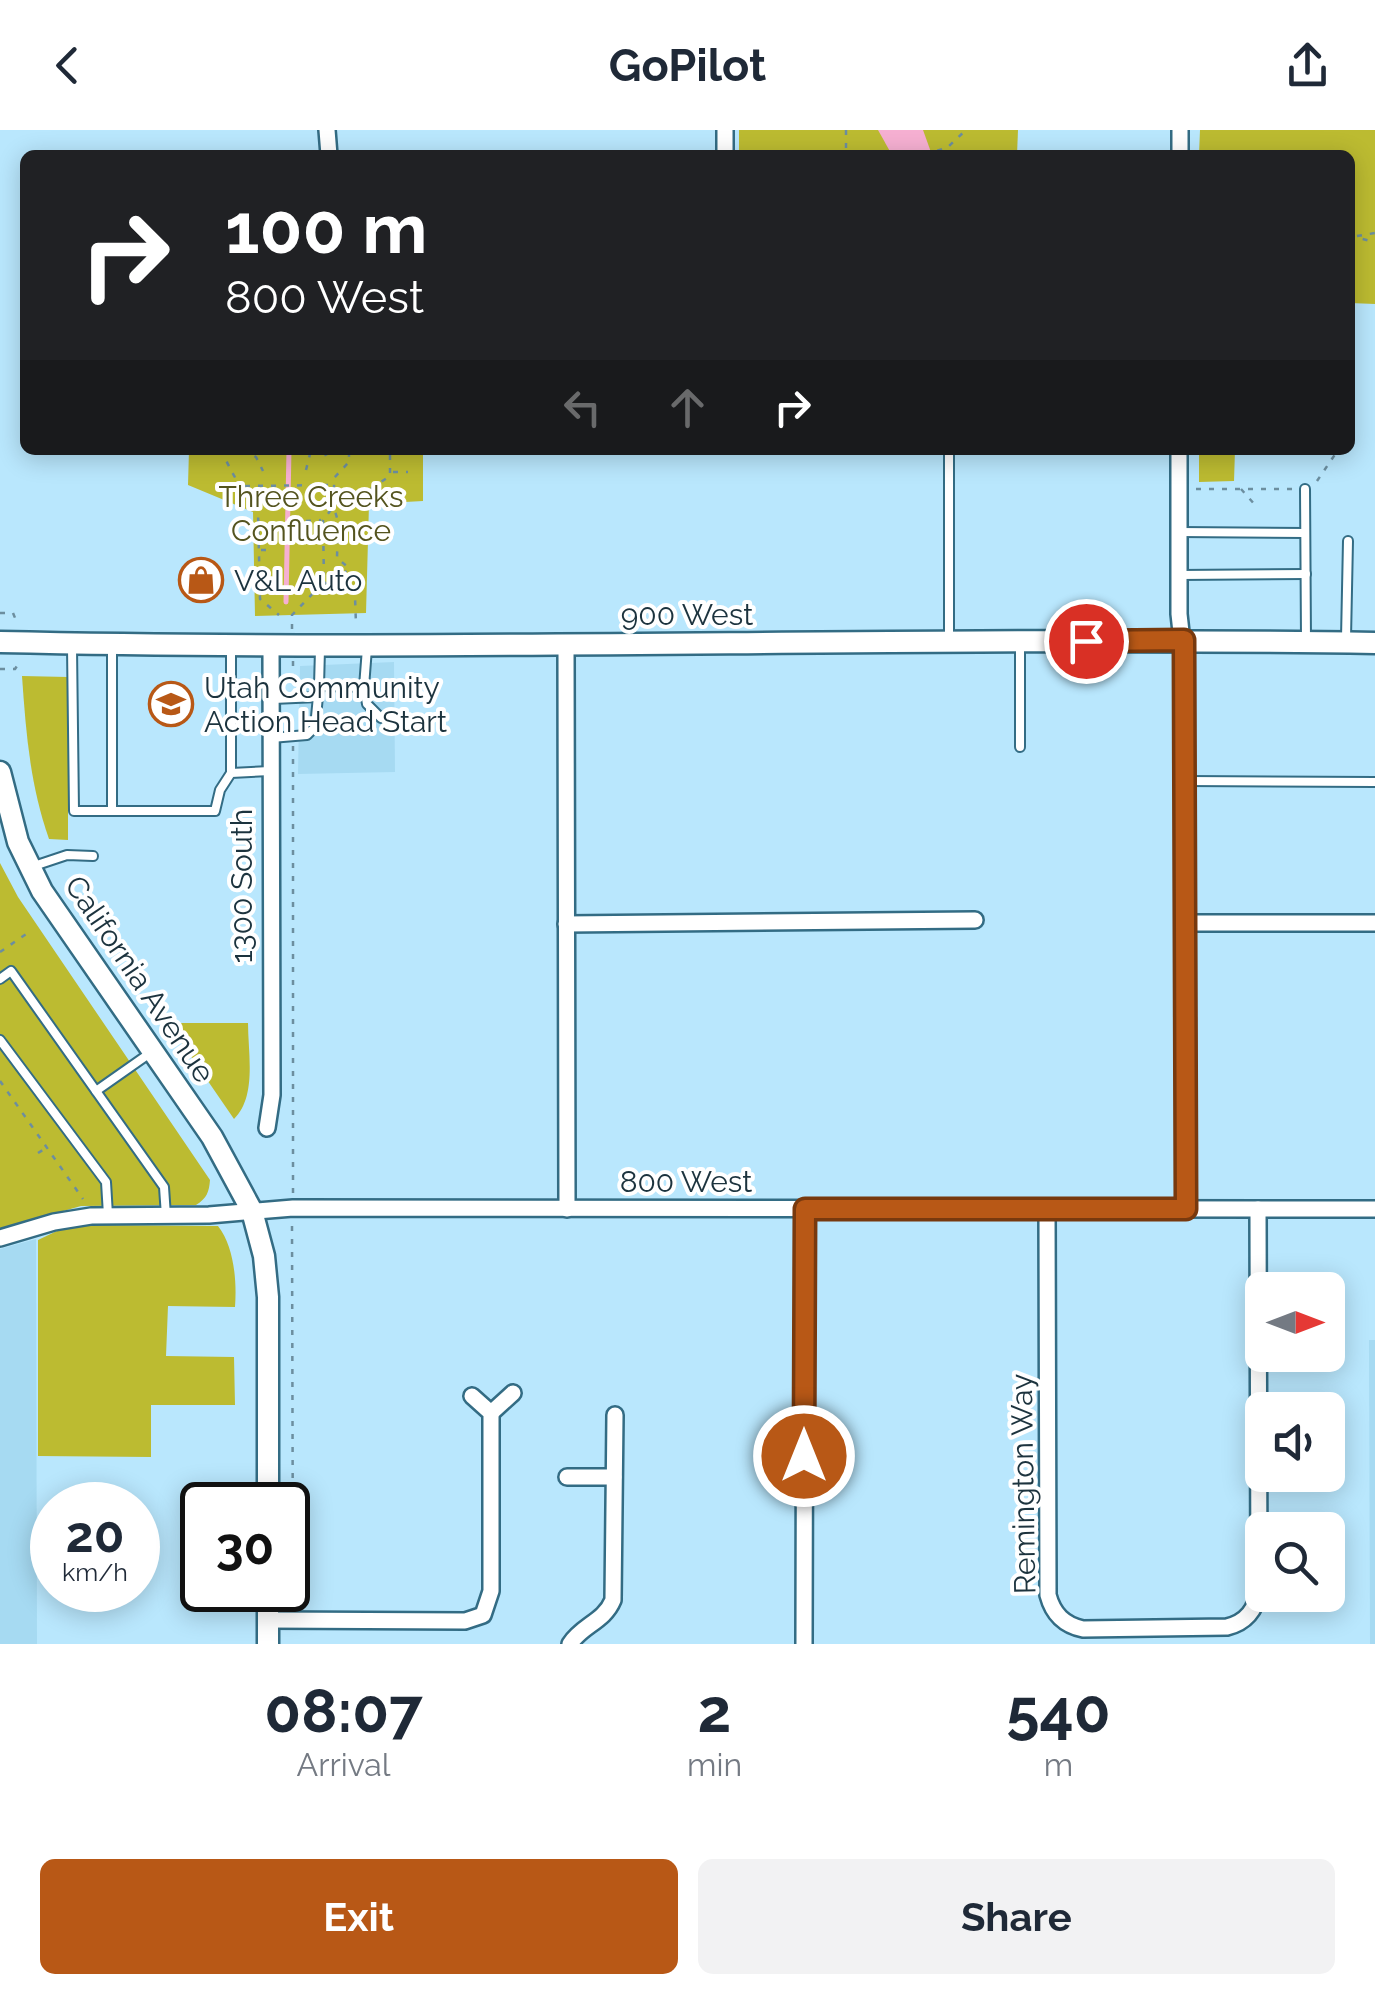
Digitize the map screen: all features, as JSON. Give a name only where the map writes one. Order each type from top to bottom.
[{"type":"main road","name":"900 West","points":[[0,642],[1375,643]]},
{"type":"main road","name":"California Avenue","points":[[0,772],[10,818],[30,868],[57,914],[224,1156],[252,1211]]},
{"type":"main road","points":[[252,1211],[262,1243],[268,1296],[268,1482]]},
{"type":"main road","points":[[268,1612],[268,1644]]},
{"type":"street","points":[[1180,455],[1186,1209]]},
{"type":"street","name":"1300 South","points":[[267,1128],[272,1096],[271,644]]},
{"type":"street","points":[[566,644],[567,1209]]},
{"type":"street","points":[[566,924],[975,920]]},
{"type":"street","points":[[1186,924],[1375,922]]},
{"type":"street","name":"800 West","points":[[0,1238],[73,1218],[252,1211],[1375,1208]]},
{"type":"street","points":[[804,1644],[805,1209]]},
{"type":"street","name":"Remington Way","points":[[1047,1209],[1048,1588],[1053,1608],[1062,1620],[1084,1628],[1228,1627],[1251,1613],[1258,1590],[1258,1209]]},
{"type":"street","points":[[268,1620],[464,1620],[483,1615],[491,1592],[491,1413],[513,1393]]},
{"type":"street","points":[[472,1396],[491,1413]]},
{"type":"street","points":[[570,1644],[606,1614],[613,1600],[615,1415]]},
{"type":"street","points":[[567,1477],[614,1477]]},
{"type":"lane","points":[[949,455],[949,642]]},
{"type":"lane","points":[[1305,488],[1306,642]]},
{"type":"lane","points":[[1180,532],[1305,533]]},
{"type":"lane","points":[[1346,643],[1348,541]]},
{"type":"lane","points":[[1180,575],[1306,574]]},
{"type":"lane","points":[[1020,641],[1020,746]]},
{"type":"lane","points":[[72,643],[74,811],[112,812],[215,812],[220,790],[231,773],[231,644]]},
{"type":"lane","points":[[112,643],[112,812]]},
{"type":"lane","points":[[367,643],[367,704],[381,718]]},
{"type":"lane","points":[[271,738],[307,736],[316,727],[320,644]]},
{"type":"lane","points":[[319,686],[364,687]]},
{"type":"lane","points":[[271,699],[318,697]]},
{"type":"lane","points":[[231,773],[272,772]]},
{"type":"lane","points":[[1185,781],[1375,782]]},
{"type":"lane","points":[[30,868],[67,855],[93,856]]},
{"type":"lane","points":[[0,979],[11,971],[164,1187],[166,1216]]},
{"type":"lane","points":[[0,1040],[106,1182],[108,1216]]},
{"type":"lane","points":[[96,1090],[152,1051]]},
{"type":"path","points":[[939,150],[966,130]]},
{"type":"path","points":[[223,455],[243,486],[245,498],[258,511],[260,599],[279,614]]},
{"type":"path","points":[[252,455],[263,471]]},
{"type":"path","points":[[306,470],[311,455]]},
{"type":"path","points":[[324,582],[331,587],[350,568],[338,558],[334,506],[334,478],[349,462],[349,455]]},
{"type":"path","points":[[360,496],[392,472],[390,455]]},
{"type":"path","points":[[1180,488],[1311,488],[1334,455]]},
{"type":"path","points":[[392,472],[408,472]]},
{"type":"path","points":[[385,495],[386,480]]},
{"type":"path","points":[[243,486],[334,485]]},
{"type":"path","points":[[1241,489],[1256,506]]},
{"type":"path","points":[[292,626],[292,614],[324,582],[323,520],[334,506]]},
{"type":"path","points":[[306,521],[323,520]]},
{"type":"path","points":[[259,550],[272,550]]},
{"type":"path","points":[[342,577],[353,590],[356,614]]},
{"type":"path","points":[[293,669],[293,698]]},
{"type":"path","points":[[293,736],[293,1199]]},
{"type":"path","points":[[0,952],[32,930]]},
{"type":"path","points":[[0,1081],[84,1200]]},
{"type":"path","points":[[38,1153],[47,1147]]},
{"type":"path","points":[[292,1231],[293,1620]]},
{"type":"shaded area","points":[[878,130],[923,130],[930,150],[889,150]]},
{"type":"shaded area","points":[[394,662],[395,772],[298,774],[300,666]]},
{"type":"shaded area","points":[[36,1239],[37,1482],[30,1482],[30,1612],[37,1612],[37,1644],[0,1644],[0,1249]]},
{"type":"shaded area","points":[[1369,1340],[1375,1340],[1375,1644],[1370,1644]]},
{"type":"green space","points":[[739,130],[1018,130],[1017,150],[739,150]]},
{"type":"green space","points":[[1200,130],[1375,130],[1375,304],[1355,303],[1355,150],[1199,150]]},
{"type":"green space","name":"Three Creeks Confluence","points":[[189,455],[423,455],[423,501],[369,504],[366,613],[255,616],[253,512],[188,485]]},
{"type":"green space","points":[[1199,455],[1235,455],[1234,481],[1199,482]]},
{"type":"green space","points":[[22,676],[68,677],[68,840],[49,839],[37,799]]},
{"type":"green space","points":[[0,863],[18,897],[210,1180],[207,1194],[196,1205],[81,1206],[0,1229]]},
{"type":"green space","points":[[168,1023],[248,1023],[249,1087],[234,1119]]},
{"type":"green space","points":[[88,1225],[218,1226],[231,1254],[235,1307],[168,1306],[166,1356],[234,1357],[235,1405],[151,1405],[151,1457],[38,1456],[38,1240],[59,1230]]},
{"type":"waterway","points":[[286,602],[289,455]]},
{"type":"place","name":"V&L Auto","points":[[201,580]]},
{"type":"place","name":"Utah Community Action Head Start","points":[[171,704]]},
{"type":"route","points":[[804,1456],[805,1209],[1186,1209],[1184,640],[1086,641]]}]
